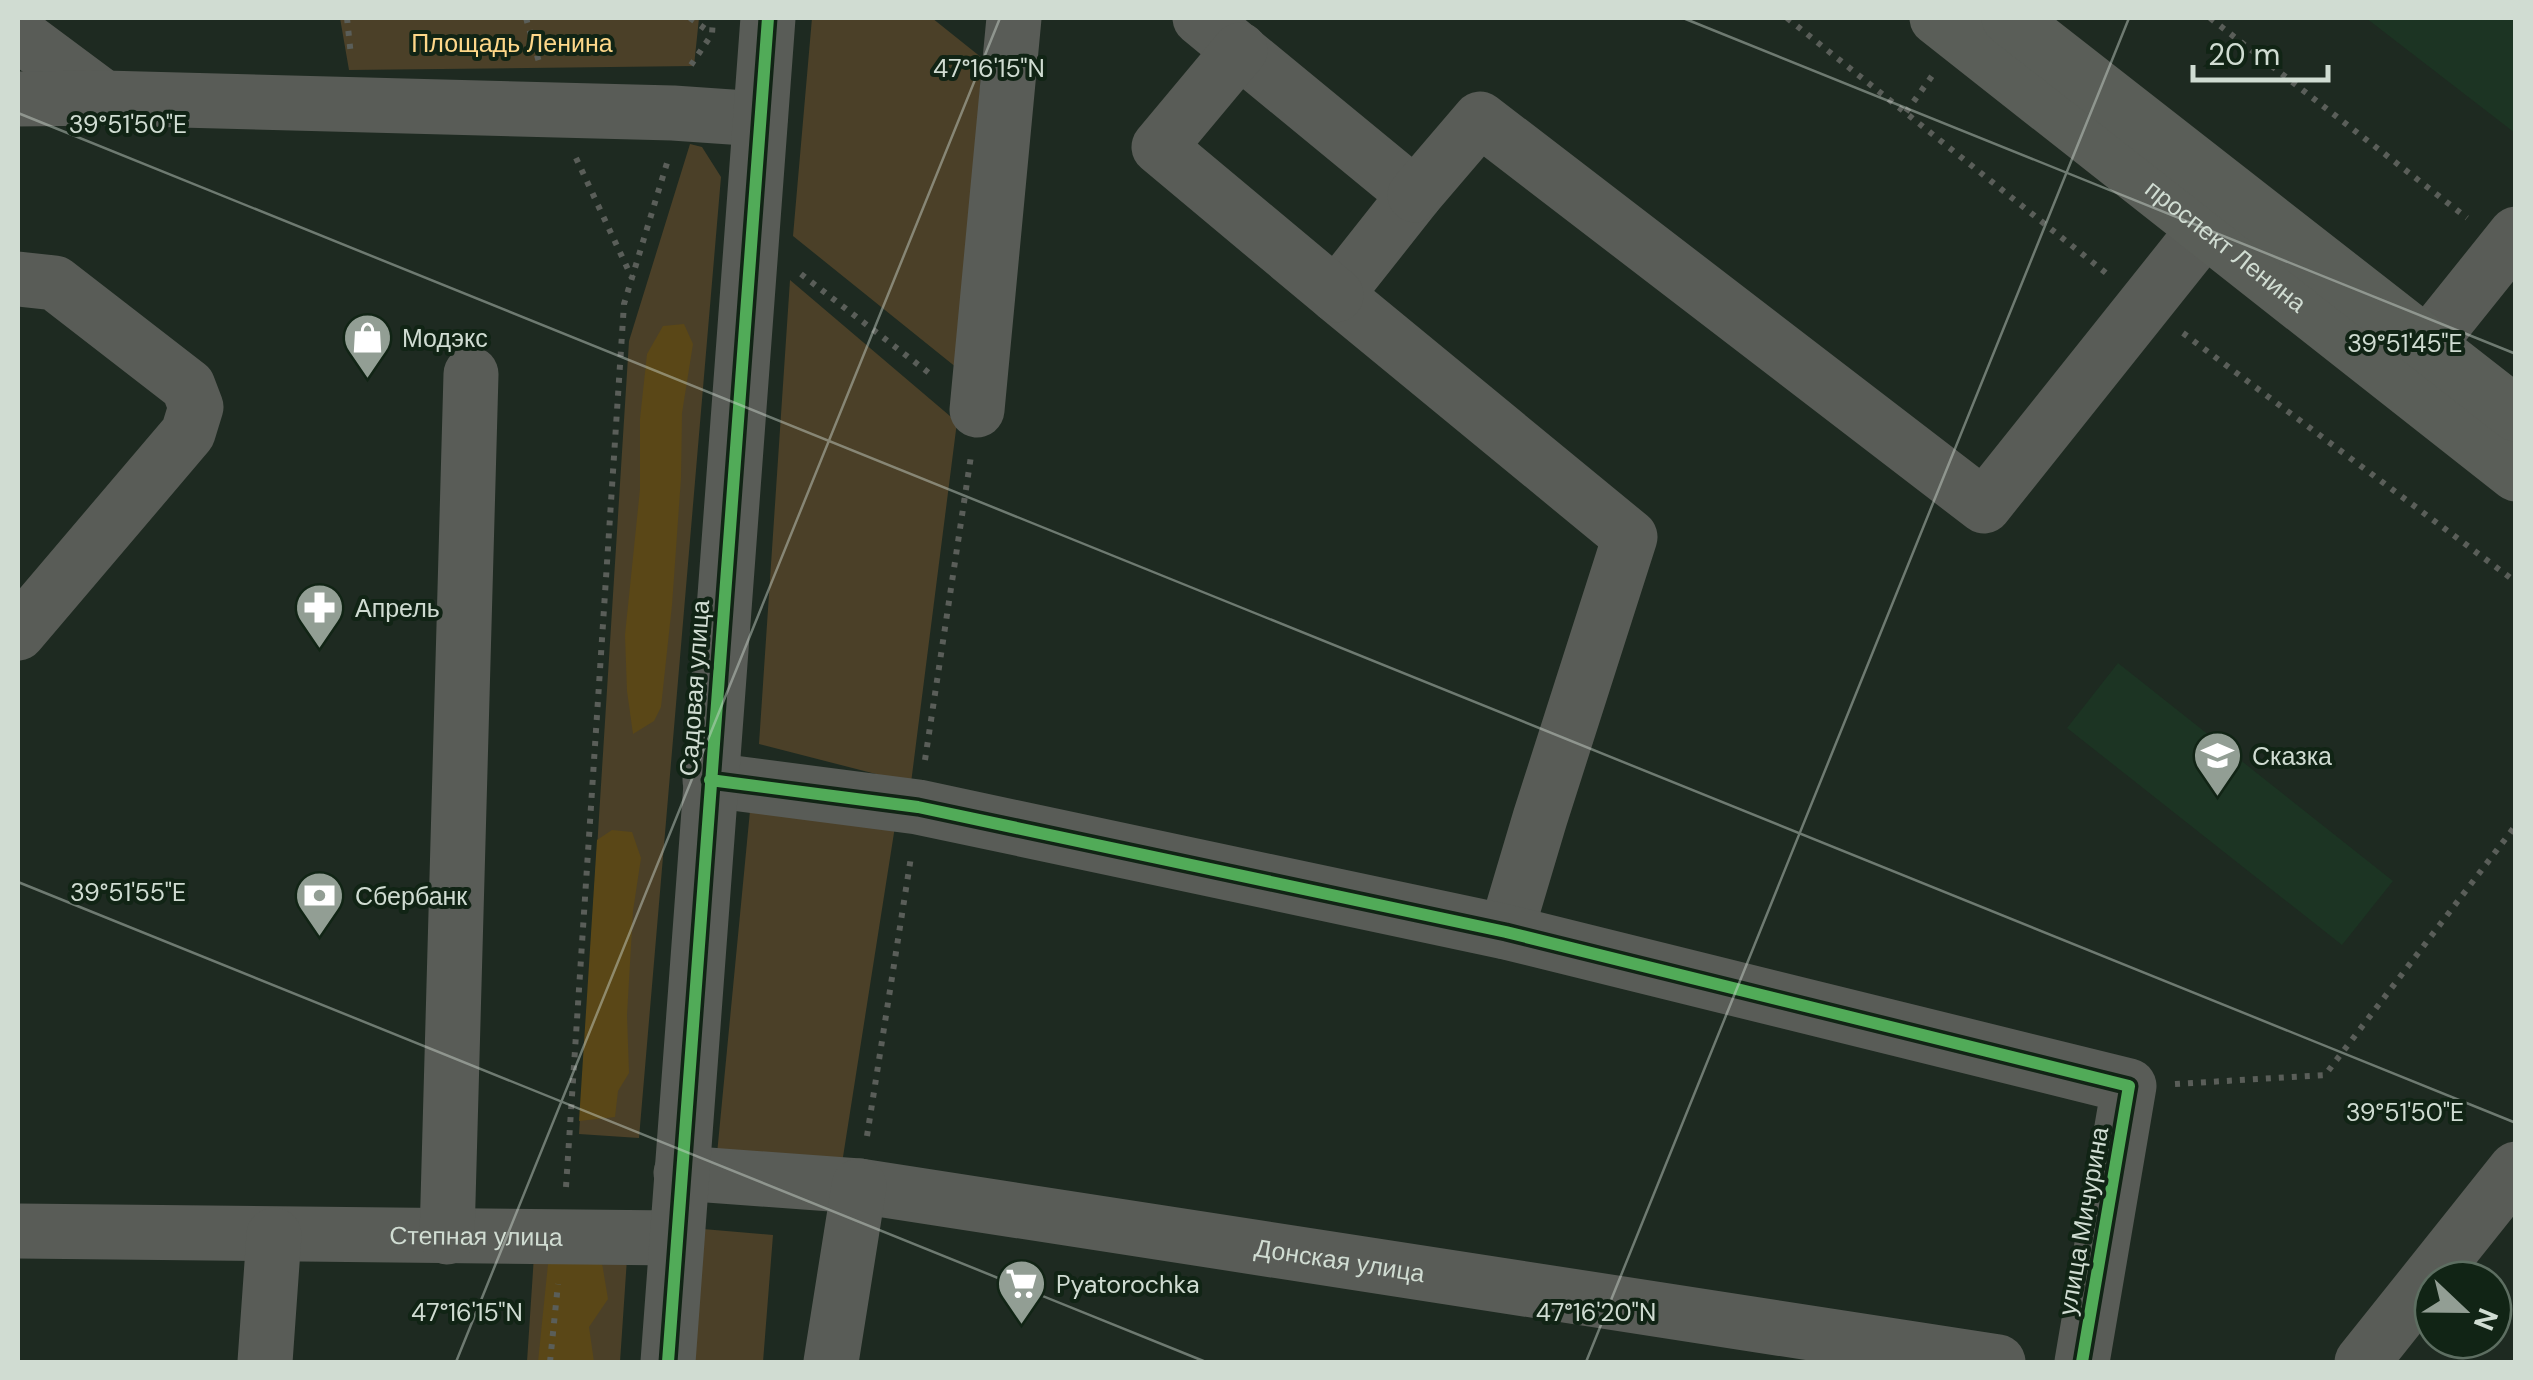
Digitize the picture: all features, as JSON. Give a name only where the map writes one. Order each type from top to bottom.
[{"type":"main road","name":"проспект Ленина","points":[[1937,18],[2516,474]]},
{"type":"main road","name":"проспект Ленина","points":[[2009,18],[2516,414]]},
{"type":"street","name":"Садовая улица","points":[[668,1362],[768,18]]},
{"type":"street","points":[[978,410],[1014,18]]},
{"type":"street","points":[[18,34],[104,98]]},
{"type":"street","points":[[1415,195],[1220,34],[1159,147],[1630,537],[1506,932]]},
{"type":"street","points":[[18,99],[674,113],[760,120]]},
{"type":"street","points":[[1336,295],[1480,119],[1984,506],[2206,229]]},
{"type":"street","points":[[2427,345],[2510,241]]},
{"type":"street","points":[[18,278],[55,283],[188,386],[196,407],[188,433],[18,632]]},
{"type":"street","points":[[446,1237],[470,374]]},
{"type":"street","points":[[710,780],[918,808],[1506,932],[2129,1086]]},
{"type":"street","name":"улица Мичурина","points":[[2082,1362],[2129,1086]]},
{"type":"street","points":[[2362,1362],[2516,1169]]},
{"type":"street","name":"Донская улица","points":[[681,1172],[859,1186],[1998,1362]]},
{"type":"street","points":[[832,1362],[859,1186]]},
{"type":"street","name":"Степная улица","points":[[18,1231],[676,1238]]},
{"type":"street","points":[[265,1362],[274,1235]]},
{"type":"path","points":[[690,18],[712,34]]},
{"type":"path","points":[[550,1362],[563,1237],[624,304],[669,155],[679,81],[712,34],[713,18]]},
{"type":"path","points":[[1787,18],[2145,304],[2516,582]]},
{"type":"path","points":[[2210,18],[2510,241]]},
{"type":"path","points":[[751,236],[978,410]]},
{"type":"path","points":[[2129,1086],[2325,1075],[2516,825]]},
{"type":"shaded area","points":[[2366,18],[2515,18],[2515,133]]},
{"type":"shaded area","points":[[684,324],[693,344],[682,413],[672,605],[661,707],[654,721],[633,734],[625,635],[640,489],[640,419],[647,354],[663,326]]},
{"type":"shaded area","points":[[2118,663],[2393,881],[2342,945],[2067,728]]},
{"type":"shaded area","points":[[612,830],[632,832],[641,858],[633,911],[627,1015],[629,1073],[618,1091],[615,1117],[579,1121],[597,840]]},
{"type":"shaded area","points":[[551,1235],[598,1239],[608,1299],[589,1327],[594,1362],[538,1362]]},
{"type":"green space","name":"Площадь Ленина","points":[[340,18],[699,18],[694,66],[349,70]]},
{"type":"green space","points":[[812,18],[932,18],[982,58],[962,372],[793,236]]},
{"type":"green space","points":[[690,144],[702,147],[721,177],[639,1138],[579,1134],[629,341]]},
{"type":"green space","points":[[790,280],[957,422],[911,783],[759,744]]},
{"type":"green space","points":[[752,790],[896,820],[840,1176],[717,1154]]},
{"type":"green space","points":[[537,1210],[630,1214],[620,1362],[527,1362]]},
{"type":"green space","points":[[703,1229],[773,1235],[763,1362],[693,1362]]},
{"type":"cycle path","points":[[668,1362],[768,18]]},
{"type":"cycle path","points":[[710,780],[918,807],[1506,932],[2129,1086],[2082,1362]]},
{"type":"place","name":"Модэкс","points":[[367,380]]},
{"type":"place","name":"Апрель","points":[[320,650]]},
{"type":"place","name":"Сказка","points":[[2217,798]]},
{"type":"place","name":"Сбербанк","points":[[320,938]]},
{"type":"place","name":"Pyatorochka","points":[[1021,1326]]}]
